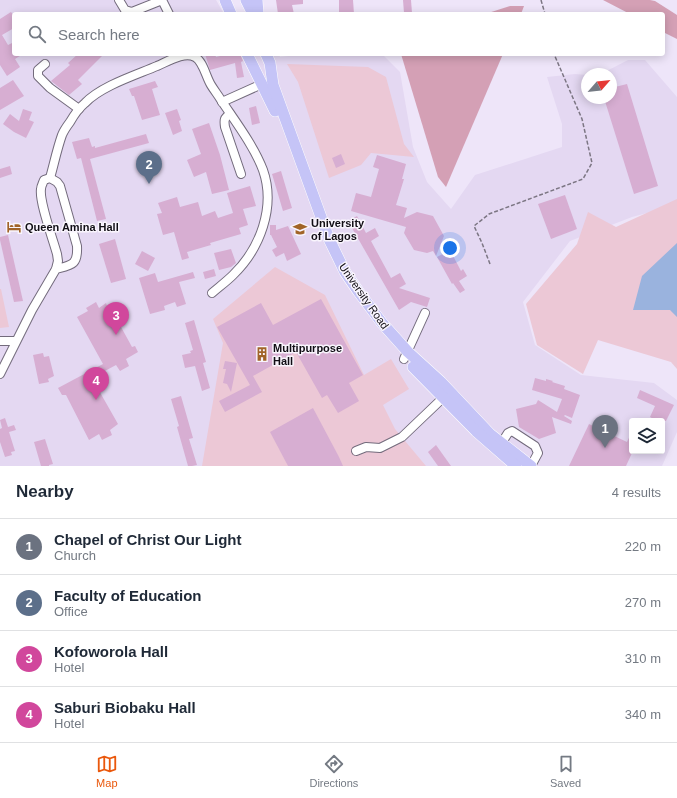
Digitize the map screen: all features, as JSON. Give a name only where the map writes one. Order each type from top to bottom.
[{"type":"main road","points":[[246,0],[252,12]]},
{"type":"main road","points":[[257,0],[258,12]]},
{"type":"main road","name":"University Road","points":[[248,56],[270,98],[279,120],[314,221],[333,262],[367,315],[446,394],[501,444],[531,466]]},
{"type":"main road","name":"University Road","points":[[267,56],[270,63],[273,85],[322,221],[336,254],[358,291],[406,355]]},
{"type":"main road","name":"University Road","points":[[446,394],[476,431],[516,466]]},
{"type":"street","points":[[119,0],[125,10],[132,12],[162,0],[168,12]]},
{"type":"street","points":[[50,178],[63,134],[84,103],[94,95],[107,88],[184,56]]},
{"type":"street","points":[[192,56],[195,57],[200,62],[211,85],[254,151],[263,170],[267,188],[268,209],[264,228],[248,257],[234,274],[212,293]]},
{"type":"street","points":[[45,64],[38,70],[38,76],[50,88],[80,109]]},
{"type":"street","points":[[222,102],[262,84]]},
{"type":"street","points":[[230,114],[224,120],[225,127],[242,174]]},
{"type":"street","points":[[0,374],[3,363],[56,270],[58,261],[57,254],[40,193],[40,188],[44,180],[50,178],[57,182],[60,186],[77,246],[77,256],[75,261],[71,265],[56,270]]},
{"type":"street","points":[[406,355],[425,313]]},
{"type":"street","points":[[0,341],[15,341]]},
{"type":"street","points":[[356,451],[366,447],[380,448],[402,437],[446,394]]},
{"type":"street","points":[[501,444],[508,433],[512,431],[535,446],[538,452],[531,466]]},
{"type":"path","points":[[541,0],[544,12]]},
{"type":"path","points":[[490,264],[474,226],[489,214],[583,178],[592,163],[582,118],[555,56]]},
{"type":"shaded area","name":"University of Lagos","points":[[0,0],[216,0],[223,12],[12,12],[12,56],[384,56],[400,72],[413,147],[427,182],[451,209],[475,175],[562,147],[562,124],[547,77],[581,74],[581,104],[617,104],[617,68],[613,68],[628,60],[645,60],[677,97],[677,205],[632,217],[570,241],[523,302],[535,345],[581,375],[654,383],[677,400],[677,432],[662,466],[0,466]]},
{"type":"shaded area","points":[[603,0],[655,1],[677,15],[677,39],[665,33],[665,12],[626,12]]},
{"type":"shaded area","points":[[510,6],[524,6],[522,12],[491,12]]},
{"type":"shaded area","points":[[402,56],[502,56],[446,187],[438,177]]},
{"type":"shaded area","points":[[287,64],[368,67],[386,77],[404,144],[414,157],[371,153],[361,165],[329,178],[298,82]]},
{"type":"shaded area","points":[[677,199],[677,369],[671,362],[598,340],[583,374],[537,345],[526,304],[577,244],[588,212],[616,227]]},
{"type":"shaded area","points":[[275,267],[325,295],[364,375],[391,359],[409,389],[383,405],[395,429],[426,466],[202,466],[223,343],[213,319]]},
{"type":"shaded area","points":[[1,289],[9,327],[0,328]]},
{"type":"water","points":[[677,243],[677,317],[670,310],[633,310],[642,276]]},
{"type":"building","points":[[276,0],[303,0],[303,4],[292,5],[294,12],[278,12]]},
{"type":"building","points":[[339,0],[353,0],[354,12],[339,12]]},
{"type":"building","points":[[403,0],[411,0],[412,12],[404,12]]},
{"type":"building","points":[[11,12],[12,13],[12,29],[2,35],[8,45],[12,43],[12,56],[20,56],[15,59],[20,67],[7,76],[0,65],[0,19]]},
{"type":"building","points":[[76,56],[102,56],[78,80],[82,84],[69,95],[51,81],[70,65],[68,63]]},
{"type":"building","points":[[206,56],[241,56],[243,61],[241,62],[244,77],[237,78],[235,63],[210,70]]},
{"type":"building","points":[[13,80],[24,96],[0,110],[0,88]]},
{"type":"building","points":[[155,81],[158,87],[152,89],[160,115],[142,120],[134,96],[132,96],[129,89]]},
{"type":"building","points":[[627,84],[658,186],[634,194],[606,104],[617,104],[617,86]]},
{"type":"building","points":[[256,106],[260,123],[252,125],[249,108]]},
{"type":"building","points":[[23,109],[32,112],[29,120],[34,122],[26,138],[3,124],[10,114],[19,121]]},
{"type":"building","points":[[177,109],[181,120],[179,121],[182,131],[173,135],[165,113]]},
{"type":"building","points":[[209,123],[220,155],[229,190],[212,194],[206,172],[194,177],[187,160],[201,154],[192,129]]},
{"type":"building","points":[[146,134],[149,143],[90,159],[106,219],[97,221],[81,158],[77,159],[72,142],[89,138],[92,147],[95,146],[95,148]]},
{"type":"building","points":[[341,154],[345,164],[336,168],[332,158]]},
{"type":"building","points":[[377,155],[406,164],[402,179],[404,179],[396,205],[407,208],[404,218],[417,212],[433,216],[444,236],[436,256],[433,251],[427,253],[414,250],[404,233],[406,227],[351,211],[356,193],[371,197],[379,169],[373,167]]},
{"type":"building","points":[[10,166],[12,174],[0,178],[0,169]]},
{"type":"building","points":[[281,171],[292,208],[283,211],[272,174]]},
{"type":"building","points":[[250,186],[256,206],[243,209],[248,225],[239,228],[241,234],[210,243],[211,245],[187,252],[189,258],[182,260],[174,232],[163,235],[157,214],[162,213],[158,203],[177,197],[180,207],[198,202],[202,216],[215,211],[218,218],[233,213],[227,193]]},
{"type":"building","points":[[565,195],[577,229],[551,239],[538,204]]},
{"type":"building","points":[[357,216],[366,233],[375,228],[379,236],[371,241],[391,278],[400,273],[406,284],[399,288],[430,298],[427,307],[411,302],[399,310],[348,221]]},
{"type":"building","points":[[270,225],[276,225],[276,230],[288,226],[301,254],[287,261],[284,253],[276,257],[272,250],[277,247],[270,235]]},
{"type":"building","points":[[8,235],[23,301],[14,302],[0,240],[0,237]]},
{"type":"building","points":[[115,239],[126,279],[111,283],[99,244]]},
{"type":"building","points":[[231,249],[236,263],[231,267],[219,270],[214,253]]},
{"type":"building","points":[[450,250],[461,271],[463,269],[467,276],[459,281],[465,290],[460,293],[453,283],[452,284],[437,257]]},
{"type":"building","points":[[142,251],[155,258],[148,271],[135,264]]},
{"type":"building","points":[[214,269],[216,276],[205,279],[203,272]]},
{"type":"building","points":[[193,272],[195,278],[179,282],[186,304],[177,307],[175,302],[164,306],[165,310],[150,314],[139,278],[155,273],[158,282]]},
{"type":"building","points":[[321,299],[363,375],[349,383],[359,401],[338,413],[327,395],[322,398],[296,352],[253,376],[262,392],[225,412],[219,401],[250,385],[217,327],[261,303],[273,325]]},
{"type":"building","points":[[96,302],[99,308],[106,303],[107,306],[109,305],[132,347],[135,346],[138,352],[126,359],[129,366],[120,371],[116,365],[103,372],[102,370],[93,380],[118,424],[110,430],[112,435],[102,440],[99,434],[89,440],[66,395],[62,395],[58,388],[103,364],[77,317],[88,311],[86,308]]},
{"type":"building","points":[[194,320],[206,362],[203,363],[210,388],[202,391],[195,366],[185,368],[182,355],[191,353],[190,351],[193,350],[185,323]]},
{"type":"building","points":[[43,353],[44,357],[49,356],[54,376],[48,379],[49,382],[39,384],[33,355]]},
{"type":"building","points":[[225,361],[237,363],[231,392],[227,384],[223,383],[226,369],[223,369]]},
{"type":"building","points":[[535,378],[553,381],[552,382],[565,386],[564,389],[580,395],[572,418],[565,415],[564,416],[572,421],[571,424],[552,417],[556,433],[539,439],[519,427],[516,409],[536,404],[538,400],[557,412],[562,399],[532,390]]},
{"type":"building","points":[[640,390],[674,405],[665,421],[665,418],[650,417],[655,406],[637,398]]},
{"type":"building","points":[[181,396],[193,438],[189,439],[197,465],[192,466],[188,466],[171,399]]},
{"type":"building","points":[[313,408],[343,466],[288,466],[270,432]]},
{"type":"building","points":[[5,418],[8,427],[14,425],[16,430],[9,432],[15,451],[11,452],[12,455],[5,457],[0,442],[0,429],[2,428],[0,420]]},
{"type":"building","points":[[589,424],[627,442],[629,438],[629,454],[632,454],[626,466],[569,466]]},
{"type":"building","points":[[45,439],[53,464],[49,466],[41,466],[34,442]]},
{"type":"building","points":[[436,445],[451,466],[438,466],[428,452]]},
{"type":"place","name":"Faculty of Education","points":[[149,184]]},
{"type":"place","name":"Queen Amina Hall","points":[[14,227]]},
{"type":"place","name":"University of Lagos","points":[[300,229]]},
{"type":"place","name":"Kofoworola Hall","points":[[116,335]]},
{"type":"place","name":"Multipurpose Hall","points":[[262,354]]},
{"type":"place","name":"Saburi Biobaku Hall","points":[[96,400]]},
{"type":"place","name":"Chapel of Christ Our Light","points":[[605,448]]}]
